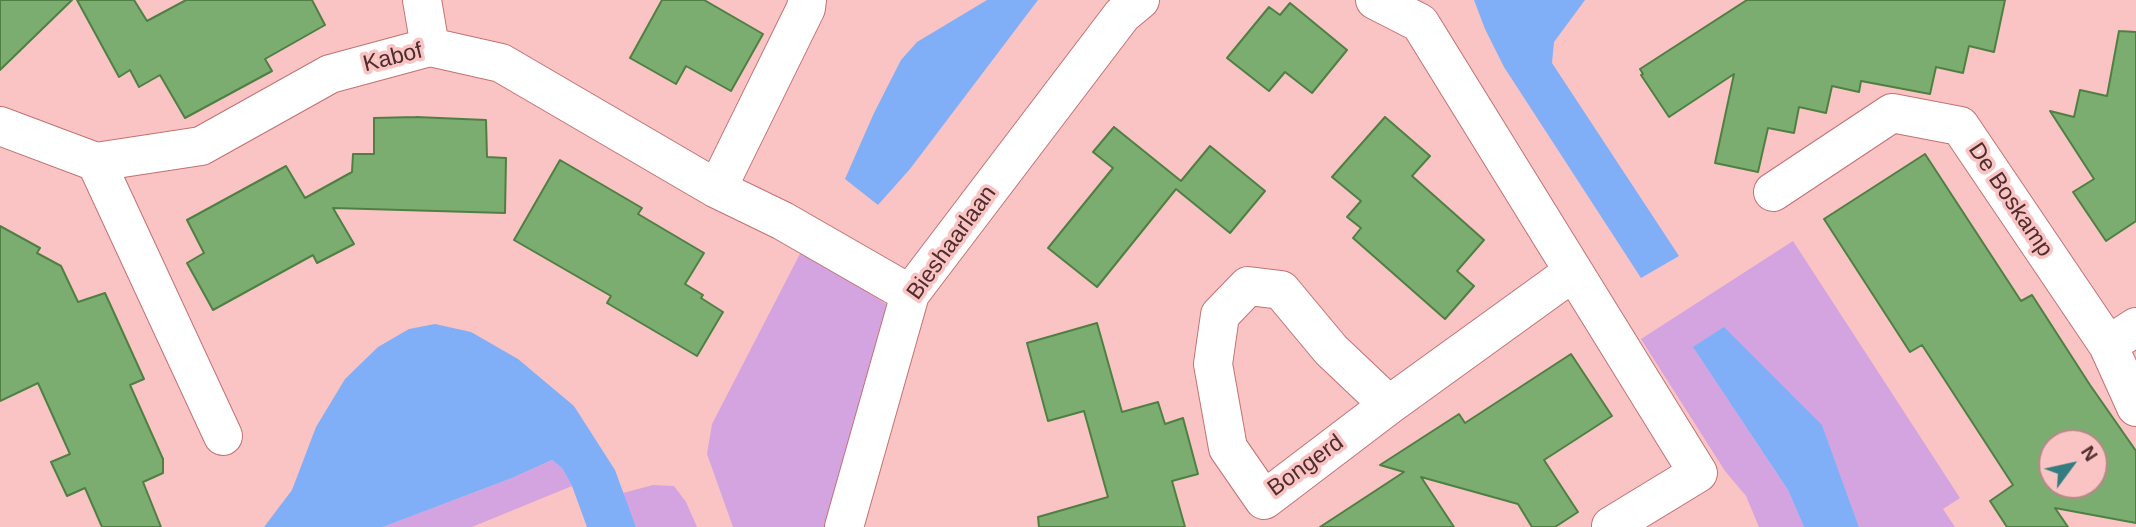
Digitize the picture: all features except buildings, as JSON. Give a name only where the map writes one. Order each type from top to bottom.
[{"type":"street","points":[[422,0],[430,47]]},
{"type":"street","points":[[717,189],[806,8],[807,0]]},
{"type":"street","name":"Bieshaarlaan","points":[[844,527],[909,294],[1122,15],[1140,0]]},
{"type":"street","points":[[1374,0],[1420,23],[1698,473],[1611,526]]},
{"type":"street","name":"Kabof","points":[[0,126],[96,162],[201,146],[330,74],[430,47],[501,63],[717,189],[783,221],[909,294]]},
{"type":"street","name":"De Boskamp","points":[[1773,192],[1892,113],[1960,126],[2122,336],[2136,407]]},
{"type":"street","points":[[96,162],[223,436]]},
{"type":"street","name":"Bongerd","points":[[1389,405],[1331,350],[1281,290],[1248,286],[1220,315],[1213,364],[1228,448],[1264,500],[1389,405],[1573,272]]},
{"type":"shaded area","points":[[1793,241],[1960,498],[1943,509],[1955,527],[1859,527],[1822,426],[1791,394],[1694,348],[1788,490],[1804,527],[1759,527],[1746,496],[1725,471],[1641,339]]},
{"type":"shaded area","points":[[803,248],[893,309],[827,527],[733,527],[707,454],[712,424]]},
{"type":"shaded area","points":[[552,460],[562,468],[572,486],[472,527],[383,527],[512,478]]},
{"type":"shaded area","points":[[653,485],[674,486],[686,502],[697,527],[636,527],[623,493]]},
{"type":"water","points":[[987,0],[1038,0],[910,169],[878,205],[845,179],[901,60],[917,42]]},
{"type":"water","points":[[1474,0],[1585,0],[1554,42],[1552,63],[1679,256],[1641,278],[1504,67]]},
{"type":"water","points":[[435,324],[471,332],[518,359],[574,406],[615,470],[636,527],[587,527],[572,486],[562,468],[552,460],[383,527],[264,527],[292,490],[316,427],[345,379],[378,347],[409,329]]},
{"type":"water","points":[[1724,327],[1822,425],[1859,527],[1804,527],[1788,490],[1693,347]]}]
